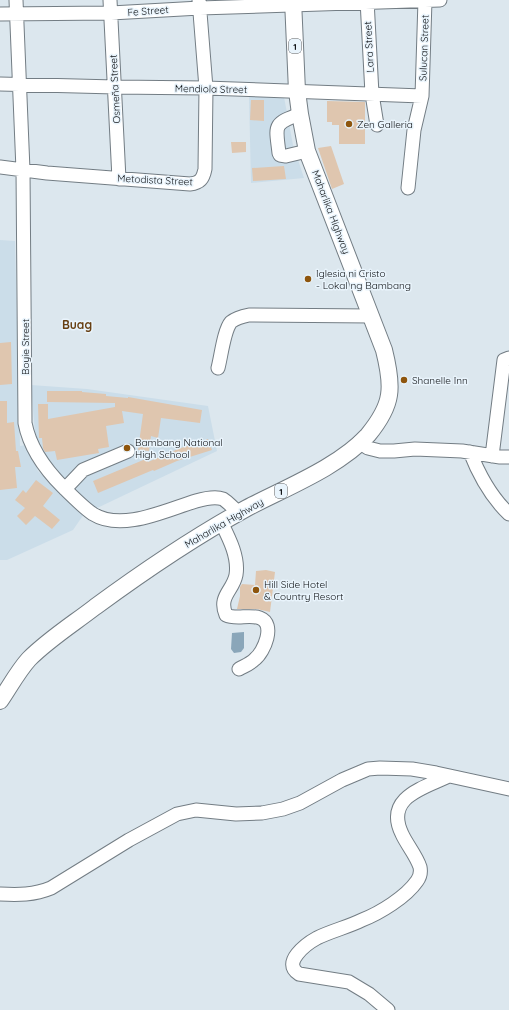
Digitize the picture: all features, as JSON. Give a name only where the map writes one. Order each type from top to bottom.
[{"type":"main road","name":"Maharlika Highway","points":[[0,701],[28,661],[52,638],[131,580],[222,522],[324,468],[350,451],[367,435],[380,418],[389,395],[387,364],[379,334],[307,151],[297,91],[293,2]]},
{"type":"street","name":"Boyie Street","points":[[16,0],[23,170],[25,423],[28,435],[38,457],[48,472],[93,514],[112,521],[130,520],[155,515],[205,498],[222,499],[239,513]]},
{"type":"street","name":"Osmeña Street","points":[[110,0],[119,179]]},
{"type":"street","name":"Sulucan Street","points":[[408,188],[414,130],[422,96],[425,0]]},
{"type":"street","name":"Fe Street","points":[[0,14],[111,13],[200,4],[440,0]]},
{"type":"street","name":"Lara Street","points":[[367,1],[372,94],[377,125]]},
{"type":"street","name":"Metodista Street","points":[[0,167],[119,179],[190,184],[200,181],[205,169],[206,88],[200,4]]},
{"type":"street","name":"Mendiola Street","points":[[0,84],[206,88],[422,96]]},
{"type":"street","points":[[300,114],[285,119],[278,124],[279,153],[280,155],[286,156],[307,151]]},
{"type":"street","points":[[218,368],[227,330],[232,322],[240,317],[249,315],[371,316]]},
{"type":"street","points":[[492,456],[504,360],[509,358]]},
{"type":"street","points":[[359,442],[368,448],[380,451],[415,449],[470,452],[509,457]]},
{"type":"street","points":[[65,489],[83,470],[128,451]]},
{"type":"street","points":[[470,452],[484,483],[509,514]]},
{"type":"street","points":[[222,522],[235,556],[236,574],[231,588],[224,597],[223,604],[226,615],[230,617],[251,616],[259,618],[264,620],[267,628],[266,643],[262,651],[256,659],[239,669]]},
{"type":"street","points":[[0,894],[33,894],[51,888],[129,840],[177,814],[196,810],[236,814],[262,813],[283,809],[300,803],[342,780],[368,769],[412,769],[509,789]]},
{"type":"street","points":[[388,1010],[369,994],[349,982],[299,974],[294,968],[294,958],[299,950],[316,938],[378,912],[401,897],[418,880],[421,872],[420,867],[401,832],[398,823],[398,811],[401,803],[410,794],[449,776]]},
{"type":"shaded area","points":[[249,95],[284,97],[293,145],[304,178],[251,183]]},
{"type":"shaded area","points":[[0,240],[15,241],[20,446],[26,445],[38,471],[84,514],[73,530],[7,560],[0,560]]},
{"type":"shaded area","name":"Bambang National High School","points":[[31,385],[87,389],[208,406],[217,451],[95,509],[53,469],[36,445]]},
{"type":"shaded area","points":[[244,632],[244,648],[241,652],[234,653],[231,649],[232,633]]},
{"type":"building","points":[[251,100],[264,100],[264,121],[250,120]]},
{"type":"building","name":"Zen Galleria","points":[[327,101],[365,102],[365,144],[339,144],[339,125],[332,125],[332,122],[327,122]]},
{"type":"building","points":[[231,142],[246,142],[246,152],[232,153]]},
{"type":"building","points":[[331,146],[344,184],[332,189],[318,148]]},
{"type":"building","points":[[284,166],[286,179],[253,181],[252,168]]},
{"type":"building","points":[[11,342],[12,384],[0,385],[0,343]]},
{"type":"building","points":[[47,391],[82,391],[106,394],[106,396],[128,397],[202,410],[200,423],[161,418],[158,438],[151,436],[149,451],[138,450],[143,414],[122,411],[124,423],[106,426],[109,447],[98,449],[99,453],[57,460],[55,451],[45,452],[42,438],[39,438],[38,404],[48,404],[48,419],[115,407],[115,403],[47,402]]},
{"type":"building","points":[[0,401],[7,401],[7,423],[14,422],[16,451],[18,451],[21,467],[15,467],[17,488],[0,490]]},
{"type":"building","points":[[208,439],[212,450],[177,461],[154,471],[153,470],[98,493],[93,481],[148,458],[148,462],[178,449]]},
{"type":"building","points":[[36,480],[53,493],[43,506],[60,520],[52,529],[35,516],[26,525],[17,516],[25,508],[15,500],[23,490],[26,493]]},
{"type":"building","name":"Hill Side Hotel & Country Resort","points":[[266,570],[275,572],[270,612],[257,609],[237,609],[240,596],[240,587],[242,584],[255,585],[256,571]]},
{"type":"place","name":"Zen Galleria","points":[[349,124]]},
{"type":"place","name":"Iglesia ni Cristo - Lokal ng Bambang","points":[[308,279]]},
{"type":"place","name":"Shanelle Inn","points":[[404,380]]},
{"type":"place","name":"Bambang National High School","points":[[127,448]]},
{"type":"place","name":"Hill Side Hotel & Country Resort","points":[[256,590]]},
{"type":"district","name":"Buag","points":[[77,324]]}]
